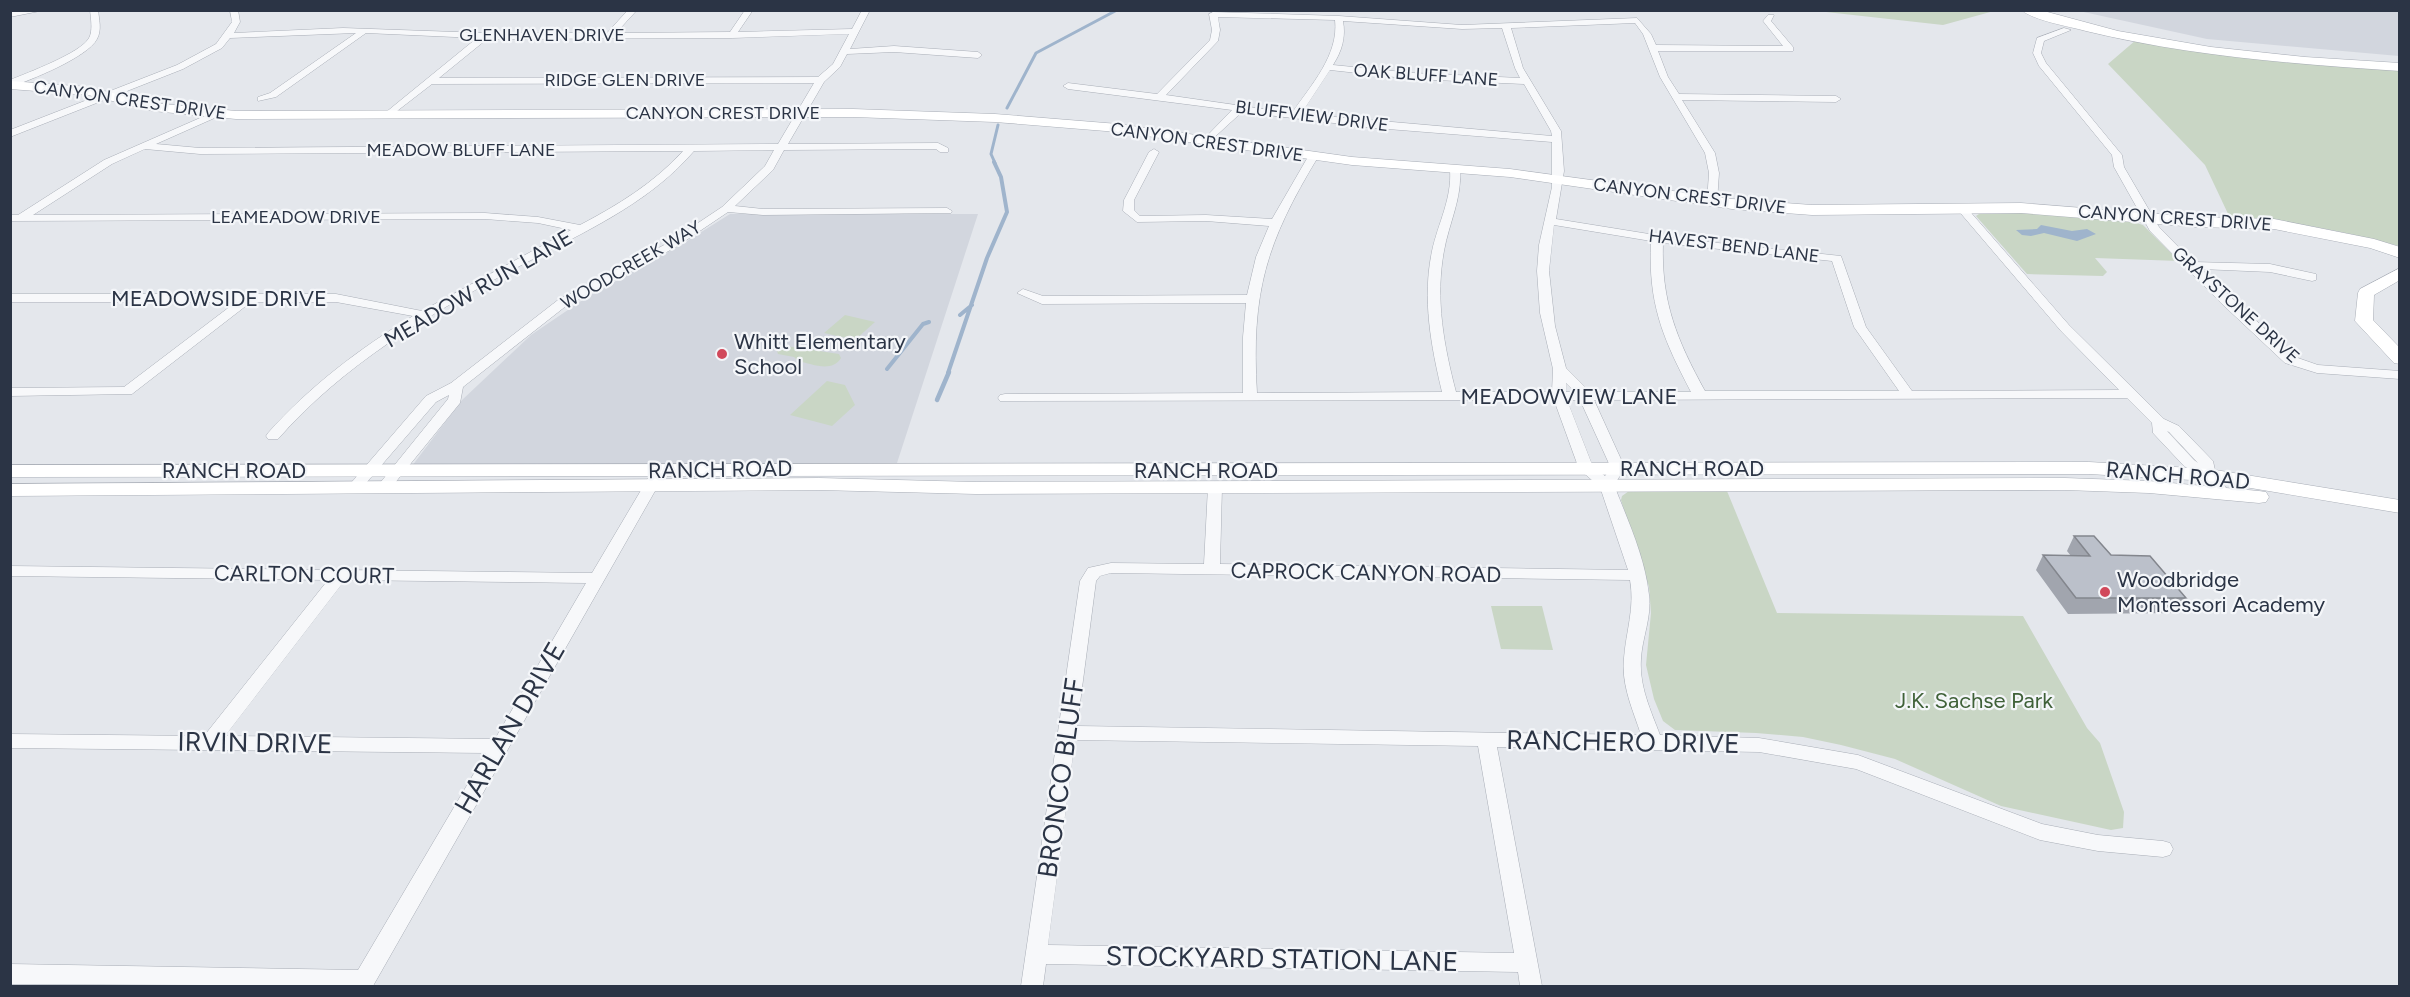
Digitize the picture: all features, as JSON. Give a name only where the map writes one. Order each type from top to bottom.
[{"type":"main road","points":[[2026,10],[2099,30],[2209,51],[2319,63],[2400,67]]},
{"type":"main road","points":[[2048,10],[2116,28],[2219,46],[2272,52],[2400,60]]},
{"type":"main road","name":"CANYON CREST DRIVE","points":[[10,84],[88,91],[153,107],[216,114],[930,114],[1056,122],[1313,157],[1558,179],[1712,202],[1812,210],[2021,208],[2274,224],[2374,244],[2400,253]]},
{"type":"main road","points":[[2400,273],[2366,293],[2364,321],[2400,359]]},
{"type":"main road","name":"RANCH ROAD","points":[[656,478],[825,468],[969,471],[1586,469],[1613,477],[2065,484],[2223,493],[2344,510],[2400,521]]},
{"type":"main road","name":"RANCH ROAD","points":[[10,471],[362,478],[656,478],[976,488],[1215,487],[2089,468],[2209,475],[2400,507]]},
{"type":"main road","name":"RANCH ROAD","points":[[10,490],[362,478]]},
{"type":"street","points":[[10,15],[41,10]]},
{"type":"street","points":[[10,84],[69,57],[91,43],[94,38],[94,10]]},
{"type":"street","points":[[10,134],[180,67],[219,46],[236,22],[234,10]]},
{"type":"street","points":[[610,35],[633,10]]},
{"type":"street","points":[[732,35],[749,10]]},
{"type":"street","name":"WOODCREEK WAY","points":[[362,478],[431,399],[456,386],[562,303],[672,245],[726,209],[769,168],[820,80],[837,64],[866,10]]},
{"type":"street","points":[[1160,96],[1214,41],[1216,30],[1213,14],[1339,18],[1462,27],[1637,20],[1653,48],[1664,77],[1699,131],[1710,153],[1714,173],[1712,202]]},
{"type":"street","points":[[1653,48],[1790,49],[1767,21],[1771,17]]},
{"type":"street","points":[[1295,116],[1339,44],[1339,18]]},
{"type":"street","points":[[1506,26],[1511,48],[1526,81],[1556,131],[1558,179],[1544,252],[1545,315],[1560,369],[1559,396],[1586,469]]},
{"type":"street","points":[[261,99],[273,95],[366,30]]},
{"type":"street","name":"GLENHAVEN DRIVE","points":[[228,36],[366,30],[485,36],[732,35],[855,31]]},
{"type":"street","name":"GRAYSTONE DRIVE","points":[[2067,30],[2040,40],[2037,53],[2042,64],[2117,155],[2120,167],[2154,229],[2290,360],[2317,369],[2400,375]]},
{"type":"street","points":[[388,115],[485,36]]},
{"type":"street","points":[[844,52],[894,50],[978,55]]},
{"type":"street","name":"OAK BLUFF LANE","points":[[1327,67],[1444,78],[1526,81]]},
{"type":"street","name":"RIDGE GLEN DRIVE","points":[[430,81],[820,80]]},
{"type":"street","name":"BLUFFVIEW DRIVE","points":[[1068,86],[1160,96],[1295,116],[1557,140]]},
{"type":"street","points":[[1675,97],[1836,99]]},
{"type":"street","points":[[1207,141],[1240,108]]},
{"type":"street","points":[[16,218],[83,177],[143,146],[216,114]]},
{"type":"street","points":[[10,123],[29,126]]},
{"type":"street","name":"MEADOW BLUFF LANE","points":[[143,146],[200,151],[938,146],[944,150]]},
{"type":"street","name":"MEADOW RUN LANE","points":[[273,436],[299,408],[341,372],[426,315],[502,270],[633,202],[671,172],[690,149]]},
{"type":"street","points":[[1154,152],[1129,200],[1128,211],[1137,219],[1206,218],[1276,223]]},
{"type":"street","points":[[1250,397],[1248,353],[1254,299],[1268,240],[1288,197],[1313,157]]},
{"type":"street","points":[[1450,396],[1435,335],[1434,286],[1438,251],[1455,192],[1455,170]]},
{"type":"street","points":[[726,209],[763,213],[947,211]]},
{"type":"street","points":[[1962,209],[2065,328],[2159,422],[2158,430],[2189,463],[2209,475],[2223,493]]},
{"type":"street","name":"LEAMEADOW DRIVE","points":[[16,218],[485,216],[538,220],[581,229]]},
{"type":"street","name":"HAVEST BEND LANE","points":[[1550,221],[1657,238],[1837,258],[1860,327],[1908,394]]},
{"type":"street","points":[[1657,238],[1656,288],[1660,312],[1673,345],[1700,395]]},
{"type":"street","points":[[2190,265],[2270,268],[2312,277]]},
{"type":"street","points":[[1023,292],[1042,300],[1254,299]]},
{"type":"street","name":"MEADOWSIDE DRIVE","points":[[10,298],[336,298],[426,315]]},
{"type":"street","points":[[10,392],[127,391],[248,298]]},
{"type":"street","points":[[1560,369],[1585,395],[1613,477],[1637,575],[1642,608],[1631,665],[1634,686],[1653,742]]},
{"type":"street","name":"WOODCREEK WAY","points":[[391,478],[455,400],[456,386]]},
{"type":"street","name":"MEADOWVIEW LANE","points":[[1005,398],[2132,394]]},
{"type":"street","name":"HARLAN DRIVE","points":[[363,983],[656,478]]},
{"type":"street","points":[[1212,570],[1215,487]]},
{"type":"street","name":"CAPROCK CANYON ROAD","points":[[1094,572],[1111,568],[1637,575]]},
{"type":"street","name":"CARLTON COURT","points":[[10,571],[597,578]]},
{"type":"street","name":"BRONCO BLUFF","points":[[1032,987],[1088,581],[1094,572]]},
{"type":"street","points":[[209,743],[341,574]]},
{"type":"street","name":"RANCHERO DRIVE","points":[[1068,732],[1758,745],[1827,754],[1858,762],[1908,779],[2005,820],[2040,832],[2098,843],[2163,849]]},
{"type":"street","points":[[1486,739],[1532,987]]},
{"type":"street","name":"IRVIN DRIVE","points":[[10,741],[500,746]]},
{"type":"street","name":"STOCKYARD STATION LANE","points":[[1036,954],[1527,963]]},
{"type":"street","points":[[10,974],[363,983]]},
{"type":"shaded area","points":[[2079,11],[2399,11],[2399,56],[2207,39]]},
{"type":"shaded area","name":"Whitt Elementary School","points":[[730,214],[978,214],[897,463],[412,466],[461,401],[531,335],[587,297],[679,246]]},
{"type":"green space","points":[[1817,11],[1994,11],[1943,25]]},
{"type":"green space","points":[[2136,40],[2399,69],[2399,246],[2316,227],[2230,218],[2205,165],[2108,64]]},
{"type":"green space","points":[[2028,213],[2127,220],[2143,225],[2179,261],[2095,258],[2107,272],[2103,276],[2027,274],[1976,216],[1979,214]]},
{"type":"green space","points":[[845,315],[875,322],[855,340],[824,333]]},
{"type":"green space","points":[[786,346],[839,354],[841,358],[832,365],[815,365],[778,354],[777,351]]},
{"type":"green space","points":[[827,381],[845,385],[855,405],[832,426],[790,415]]},
{"type":"green space","name":"J.K. Sachse Park","points":[[1629,491],[1727,491],[1777,613],[2023,616],[2087,728],[2100,743],[2124,812],[2123,828],[2111,830],[2001,806],[1895,759],[1841,745],[1803,737],[1675,730],[1663,721],[1654,699],[1646,665],[1651,613],[1649,587],[1621,500],[1622,496]]},
{"type":"green space","points":[[1491,606],[1542,606],[1553,650],[1501,649]]},
{"type":"water","points":[[2041,225],[2072,231],[2087,229],[2096,234],[2077,241],[2044,233],[2031,236],[2022,235],[2016,230],[2037,229]]},
{"type":"building","points":[[2074,536],[2094,536],[2111,555],[2150,556],[2186,598],[2076,598],[2043,555],[2090,556]]},
{"type":"waterway","points":[[1007,108],[1036,53],[1117,10]]},
{"type":"waterway","points":[[995,163],[991,154],[998,125]]},
{"type":"waterway","points":[[971,306],[987,258],[1007,212],[1001,177],[994,162]]},
{"type":"waterway","points":[[948,373],[971,306]]},
{"type":"waterway","points":[[960,315],[971,306]]},
{"type":"waterway","points":[[887,369],[923,324],[929,322]]},
{"type":"waterway","points":[[937,400],[949,372]]},
{"type":"place","name":"Whitt Elementary School","points":[[722,354]]},
{"type":"place","name":"Woodbridge Montessori Academy","points":[[2105,592]]}]
